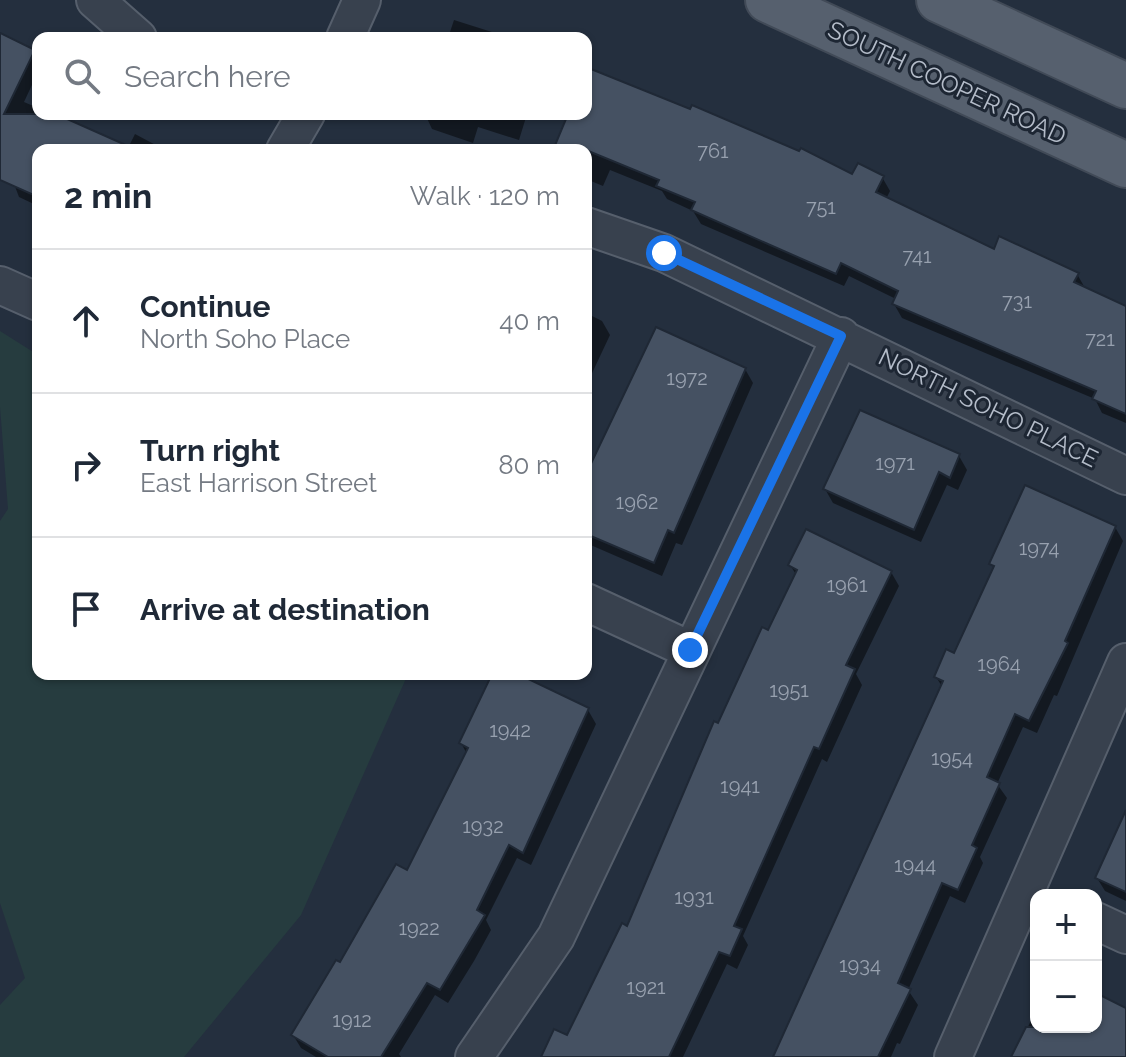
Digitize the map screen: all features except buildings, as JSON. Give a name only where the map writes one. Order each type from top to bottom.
[{"type":"main road","name":"SOUTH COOPER ROAD","points":[[768,0],[1126,165]]},
{"type":"main road","points":[[939,0],[1126,86]]},
{"type":"street","points":[[95,0],[131,32]]},
{"type":"street","points":[[348,32],[362,0]]},
{"type":"street","points":[[288,144],[302,120]]},
{"type":"street","name":"NORTH SOHO PLACE","points":[[592,228],[664,253],[1126,476]]},
{"type":"street","points":[[0,285],[32,299]]},
{"type":"street","points":[[474,1057],[556,937],[841,336]]},
{"type":"street","points":[[592,605],[690,650]]},
{"type":"street","points":[[1035,889],[1126,662]]},
{"type":"street","points":[[953,1057],[1030,899]]},
{"type":"street","points":[[1102,924],[1126,935]]},
{"type":"green space","points":[[0,331],[32,351],[32,680],[405,680],[301,915],[184,1057],[0,1057],[0,1005],[25,978],[0,903],[0,521],[8,509],[0,407]]},
{"type":"route","points":[[664,253],[841,336],[690,650]]}]
